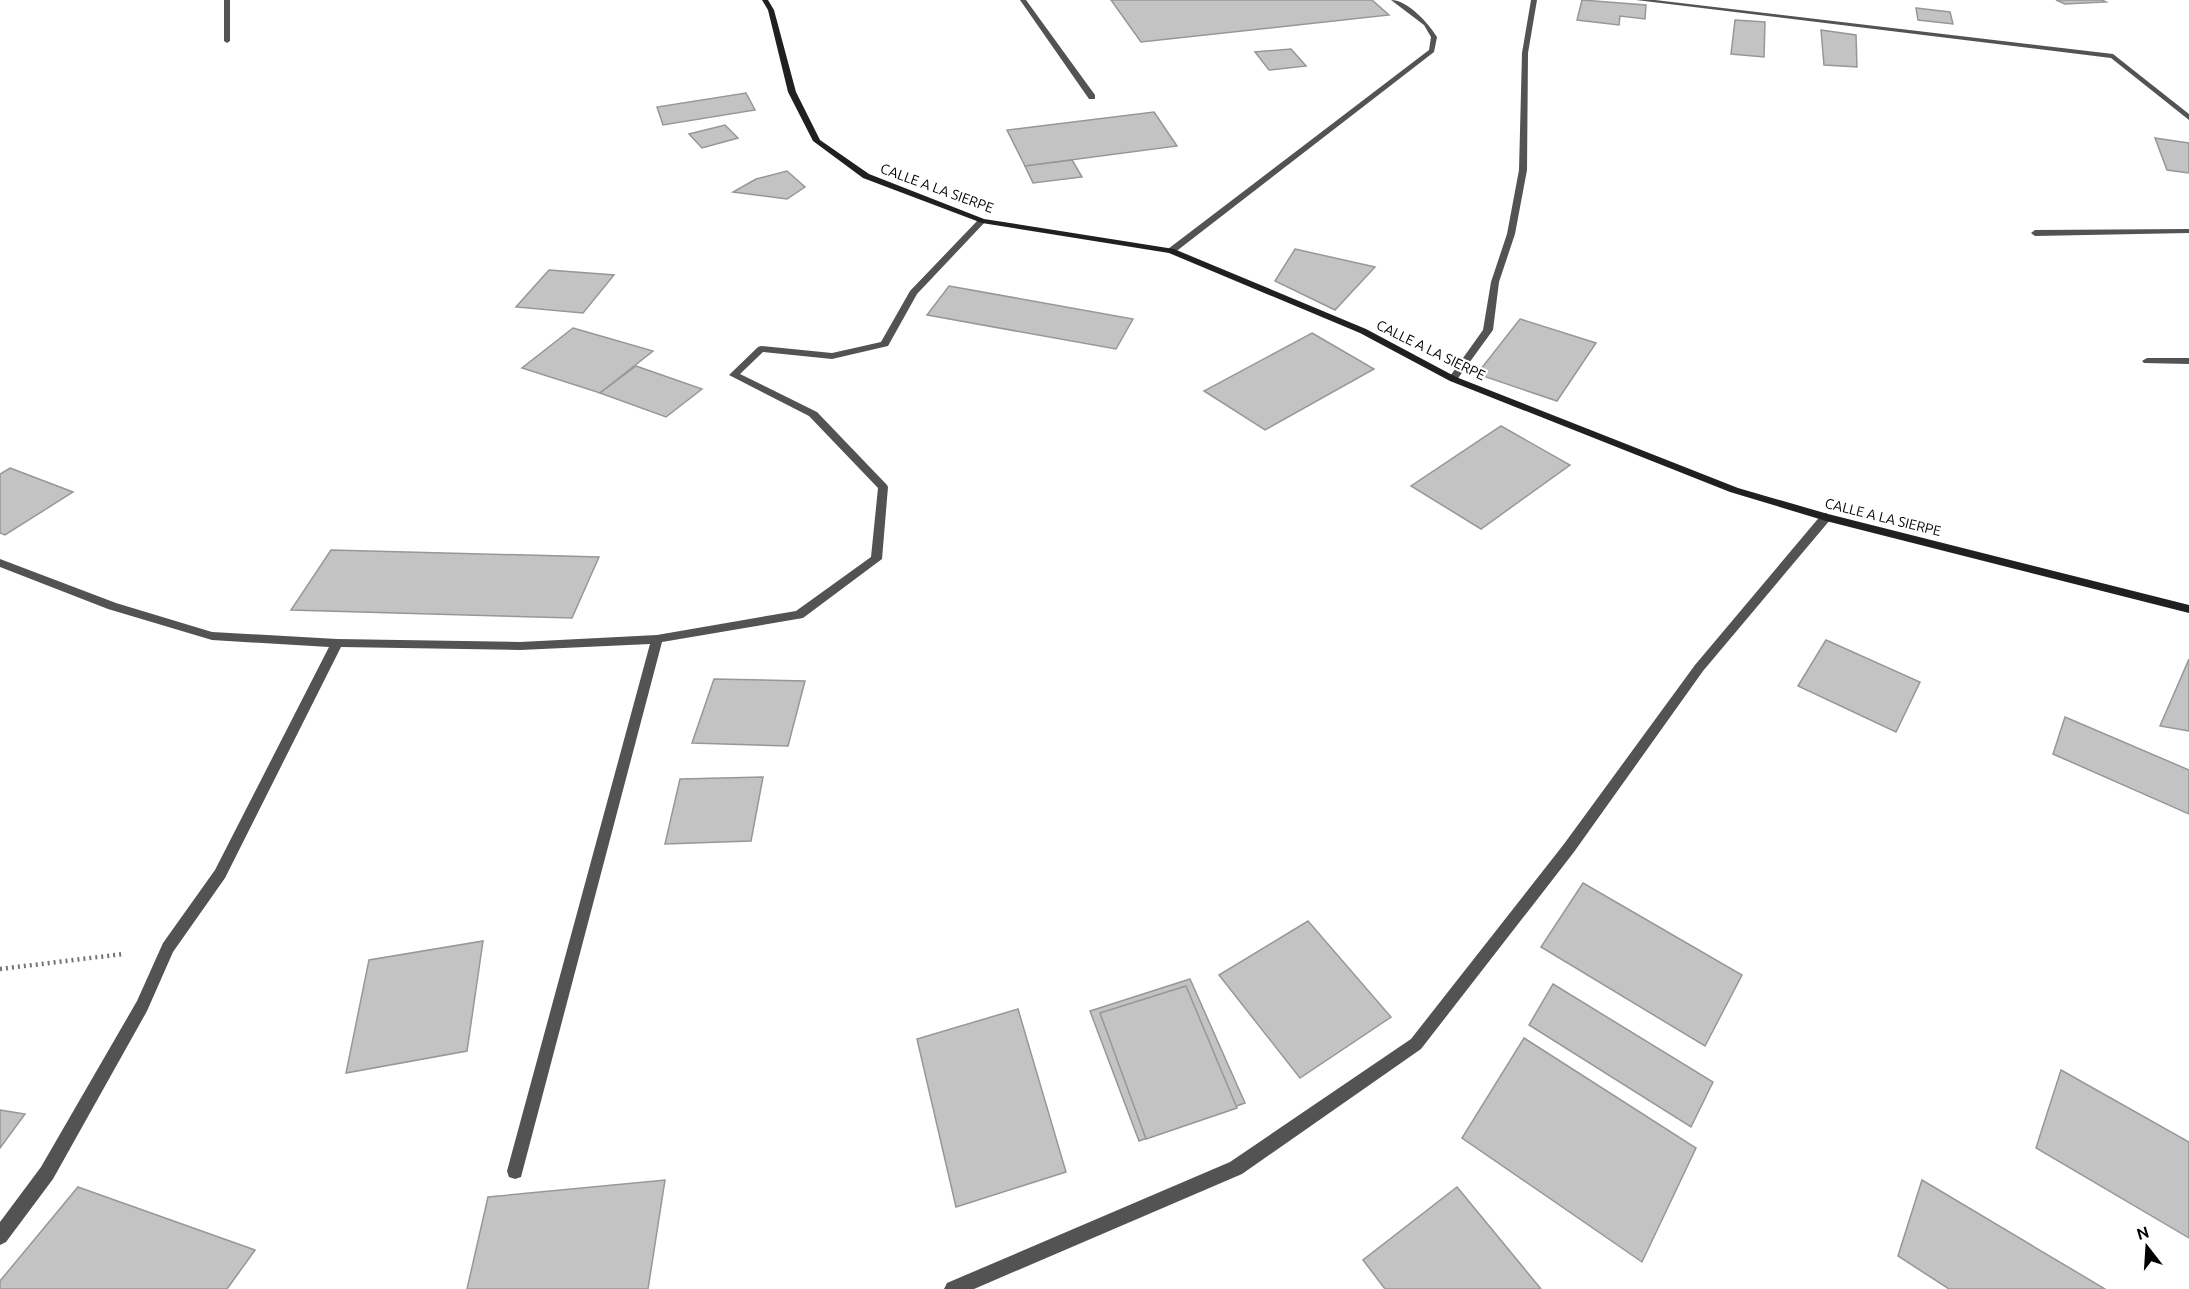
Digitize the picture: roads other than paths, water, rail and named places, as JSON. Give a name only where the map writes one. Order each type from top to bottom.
[{"type":"street","points":[[227,0],[227,41]]},
{"type":"street","name":"CALLE A LA SIERPE","points":[[765,0],[771,10],[792,92],[817,141],[866,176],[982,221],[1171,251],[1363,331],[1453,379],[1734,490],[1826,517],[2189,609]]},
{"type":"street","points":[[1023,0],[1092,97]]},
{"type":"street","points":[[1171,251],[1432,51],[1434,37],[1426,24],[1394,0]]},
{"type":"street","points":[[1453,379],[1488,330],[1495,282],[1511,234],[1523,170],[1525,53],[1534,0]]},
{"type":"street","points":[[1639,0],[2114,56],[2189,118]]},
{"type":"street","points":[[0,563],[112,606],[212,636],[337,643],[520,645],[657,639],[799,615],[876,559],[883,487],[813,414],[734,375],[761,349],[832,356],[885,344],[913,293],[982,221]]},
{"type":"street","points":[[2035,232],[2189,231]]},
{"type":"street","points":[[2147,361],[2189,361]]},
{"type":"street","points":[[953,1289],[1236,1168],[1416,1044],[1569,848],[1699,668],[1826,517]]},
{"type":"street","points":[[515,1171],[657,639]]},
{"type":"street","points":[[0,1236],[47,1173],[142,1006],[168,948],[220,874],[337,643]]}]
